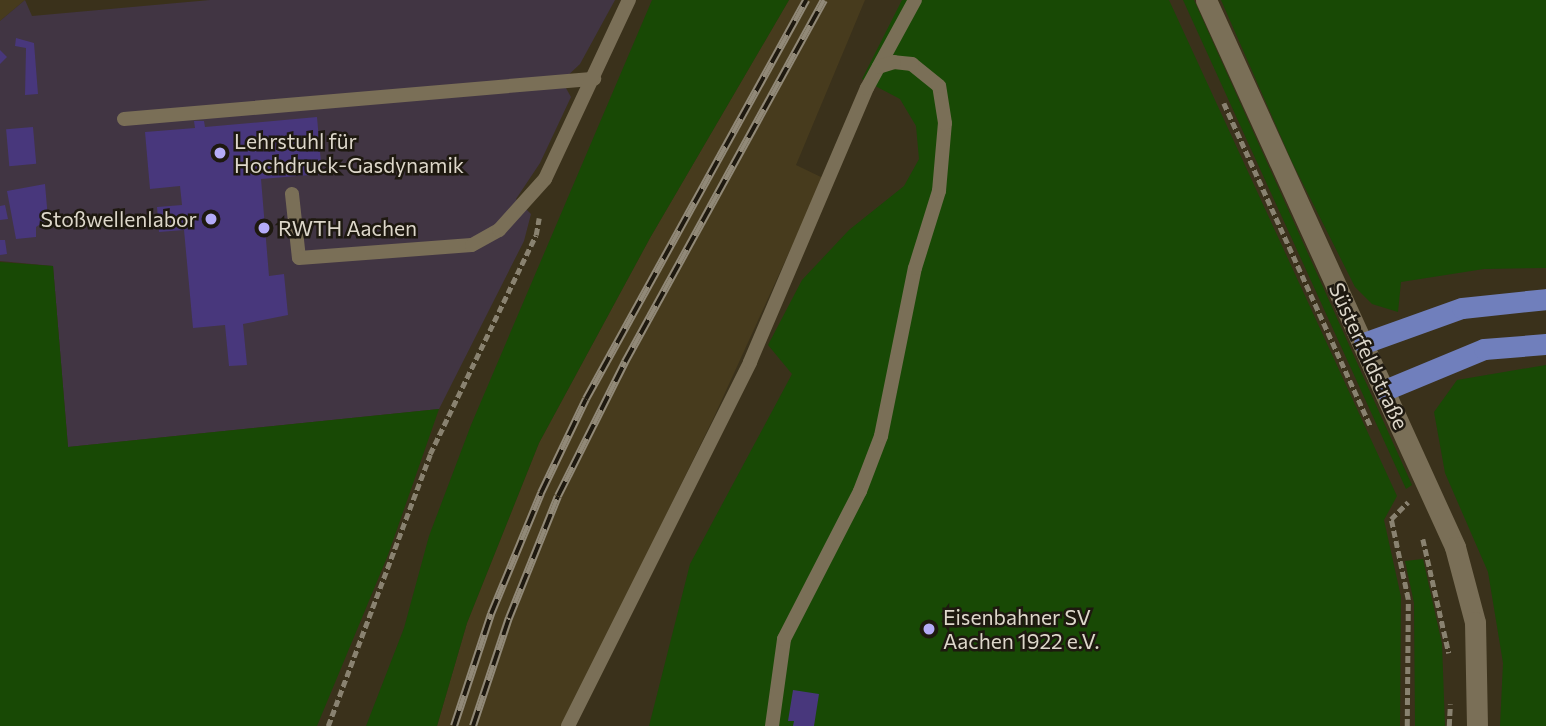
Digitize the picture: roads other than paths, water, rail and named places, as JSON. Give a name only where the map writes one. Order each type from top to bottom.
[{"type":"highway","points":[[1364,342],[1462,308],[1546,299]]},
{"type":"highway","points":[[1385,390],[1484,349],[1546,344]]},
{"type":"street","name":"Süsterfeldstraße","points":[[1206,0],[1364,342],[1455,547],[1475,622],[1477,726]]},
{"type":"lane","points":[[292,194],[299,258],[472,245],[499,230],[545,179],[629,0]]},
{"type":"lane","points":[[568,726],[750,362],[879,67],[915,0]]},
{"type":"lane","points":[[772,726],[784,639],[860,491],[881,436],[915,268],[939,191],[945,123],[939,86],[912,64],[894,62],[879,67]]},
{"type":"lane","points":[[124,119],[594,79]]},
{"type":"railway","points":[[454,726],[491,614],[541,493],[586,399],[806,0]]},
{"type":"railway","points":[[473,726],[509,618],[558,496],[625,362],[824,0]]},
{"type":"place","name":"Lehrstuhl für Hochdruck-Gasdynamik","points":[[220,153]]},
{"type":"place","name":"Stoßwellenlabor","points":[[211,219]]},
{"type":"place","name":"RWTH Aachen","points":[[264,228]]},
{"type":"place","name":"Eisenbahner SV Aachen 1922 e.V.","points":[[929,629]]}]
